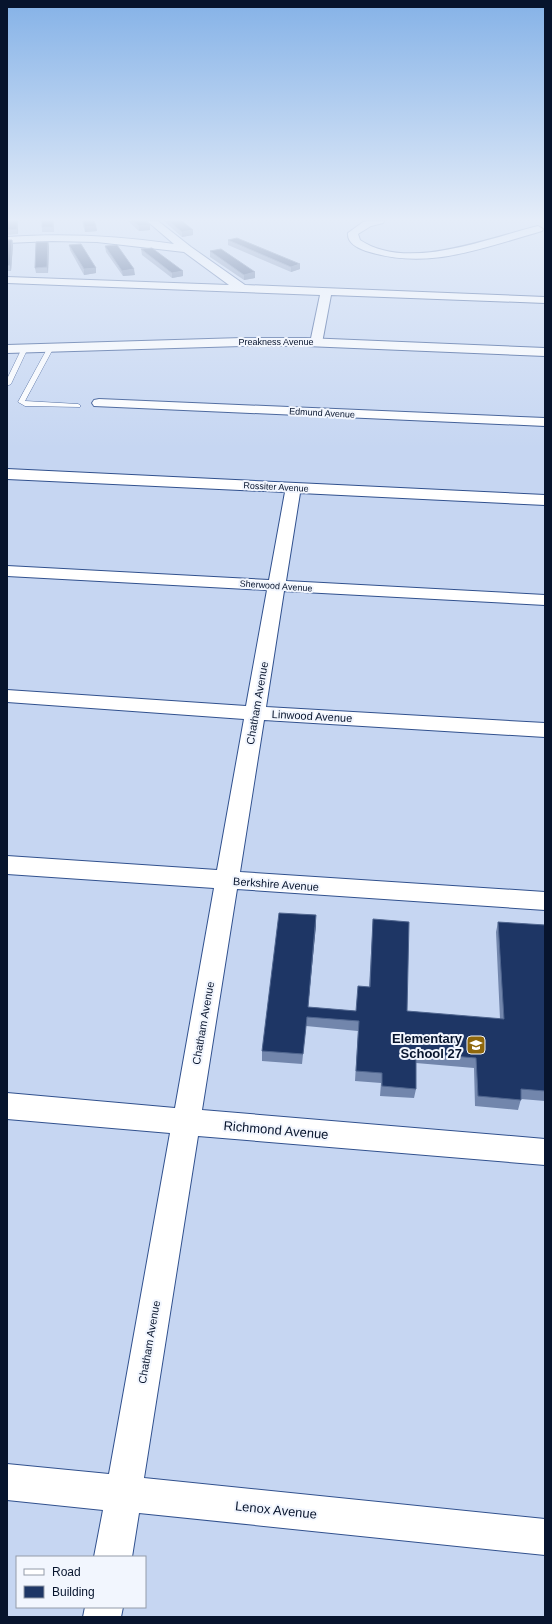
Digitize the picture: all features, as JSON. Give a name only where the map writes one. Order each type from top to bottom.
[{"type":"street","points":[[316,343],[325,297]]},
{"type":"street","points":[[467,297],[545,300]]},
{"type":"street","name":"Preakness Avenue","points":[[7,349],[234,342],[316,343],[545,352]]},
{"type":"street","name":"Edmund Avenue","points":[[99,403],[545,422]]},
{"type":"street","name":"Rossiter Avenue","points":[[7,474],[545,500]]},
{"type":"street","name":"Chatham Avenue","points":[[113,1556],[293,488]]},
{"type":"street","name":"Sherwood Avenue","points":[[7,571],[545,600]]},
{"type":"street","name":"Linwood Avenue","points":[[7,696],[255,713],[545,730]]},
{"type":"street","name":"Berkshire Avenue","points":[[7,865],[227,881],[545,901]]},
{"type":"street","name":"Richmond Avenue","points":[[7,1106],[545,1152]]},
{"type":"street","name":"Lenox Avenue","points":[[7,1482],[545,1537]]},
{"type":"lane","points":[[51,347],[21,402],[25,404],[78,406]]},
{"type":"lane","points":[[8,384],[25,348]]},
{"type":"building","points":[[279,913],[316,915],[308,1007],[356,1011],[358,986],[370,987],[373,919],[409,922],[407,1011],[504,1019],[498,922],[545,925],[545,1091],[521,1089],[521,1100],[478,1096],[476,1058],[416,1053],[416,1089],[382,1086],[382,1073],[356,1071],[359,1021],[307,1017],[303,1054],[262,1051]]},
{"type":"place","name":"Elementary School 27","points":[[476,1045]]}]
